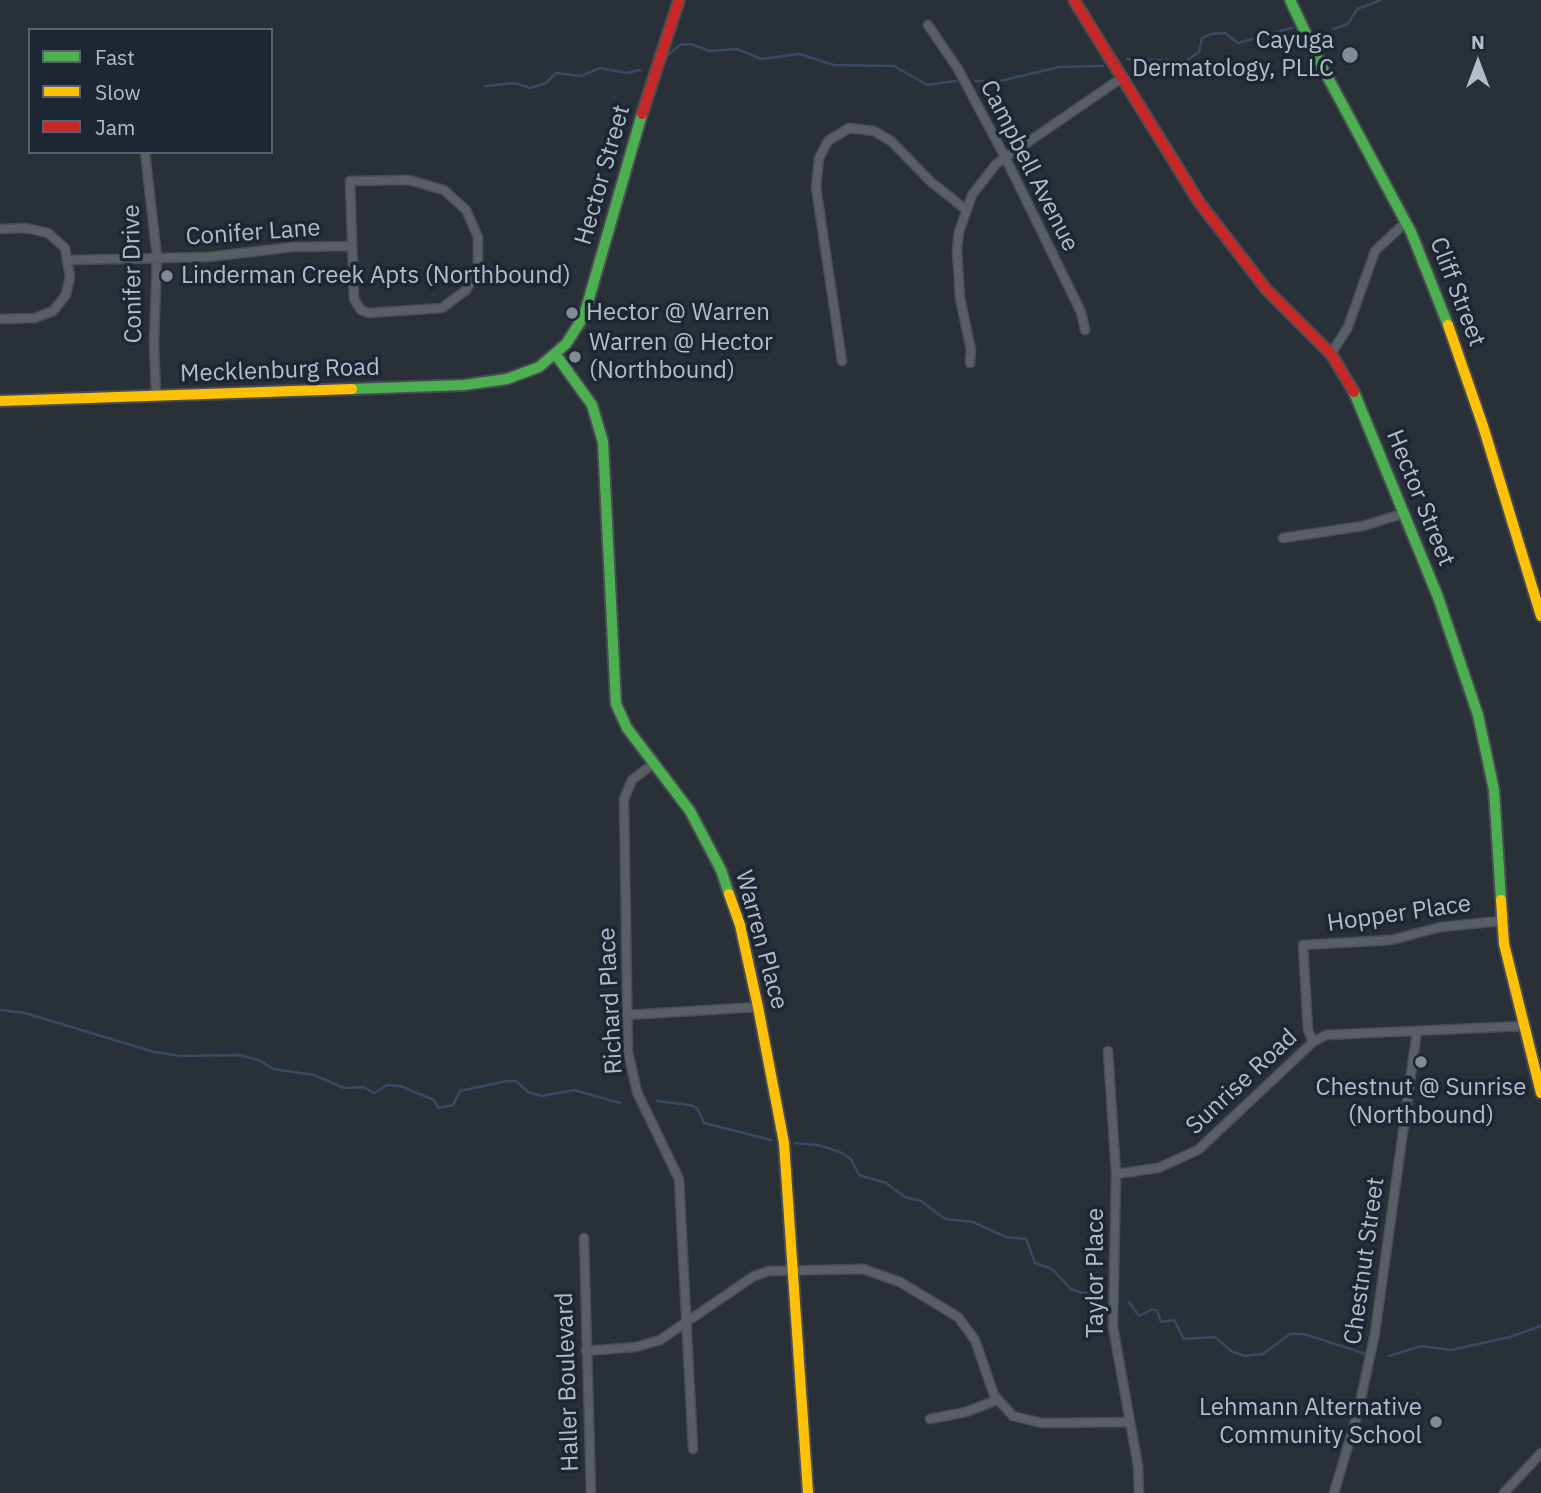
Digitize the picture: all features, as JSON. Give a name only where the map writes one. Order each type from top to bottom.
[{"type":"main road","name":"Hector Street","points":[[556,355],[576,330],[592,295],[656,65],[679,0]]},
{"type":"main road","name":"Hector Street","points":[[1074,0],[1199,202],[1236,254],[1271,296],[1331,354],[1356,396],[1405,513],[1464,670],[1487,747],[1496,812],[1500,921],[1541,1093]]},
{"type":"main road","name":"Cliff Street","points":[[1290,0],[1319,61],[1406,222],[1433,282],[1466,374],[1541,616]]},
{"type":"main road","name":"Mecklenburg Road","points":[[0,401],[486,383],[525,373],[556,355]]},
{"type":"main road","name":"Warren Place","points":[[556,355],[583,389],[599,423],[604,454],[615,696],[624,722],[690,811],[722,870],[736,912],[758,1007],[784,1143],[808,1493]]},
{"type":"street","name":"Campbell Avenue","points":[[928,25],[958,69],[1005,157],[1081,312],[1085,330]]},
{"type":"street","points":[[970,363],[971,350],[957,272],[959,232],[965,209],[978,183],[1005,157],[1123,77]]},
{"type":"street","points":[[842,361],[816,187],[819,158],[828,142],[849,128],[874,131],[891,142],[930,181],[965,209]]},
{"type":"street","name":"Conifer Drive","points":[[145,154],[157,257],[154,343],[156,396]]},
{"type":"street","points":[[409,180],[444,190],[466,210],[473,221],[480,254],[473,281],[457,300],[428,310],[376,314],[361,310],[354,299],[352,246],[350,181],[409,180]]},
{"type":"street","points":[[1331,354],[1348,327],[1375,250],[1406,222]]},
{"type":"street","points":[[0,229],[36,229],[48,233],[65,248],[69,260],[66,295],[53,311],[35,318],[0,319]]},
{"type":"street","name":"Conifer Lane","points":[[69,260],[208,257],[293,247],[352,246]]},
{"type":"street","points":[[1283,538],[1363,526],[1405,513]]},
{"type":"street","name":"Richard Place","points":[[654,763],[632,780],[624,799],[628,1052],[634,1084],[679,1179],[693,1449]]},
{"type":"street","name":"Hopper Place","points":[[1313,1042],[1308,1030],[1303,945],[1391,940],[1441,927],[1500,921]]},
{"type":"street","points":[[627,1015],[758,1007]]},
{"type":"street","name":"Sunrise Road","points":[[1116,1174],[1158,1168],[1198,1150],[1313,1042],[1326,1035],[1523,1026]]},
{"type":"street","name":"Chestnut Street","points":[[1334,1493],[1358,1412],[1375,1333],[1417,1031]]},
{"type":"street","name":"Taylor Place","points":[[1108,1051],[1116,1174],[1113,1327],[1139,1466],[1139,1493]]},
{"type":"street","name":"Haller Boulevard","points":[[584,1238],[591,1493]]},
{"type":"street","points":[[586,1350],[649,1344],[687,1322],[754,1276],[775,1270],[854,1268],[876,1272],[949,1310],[965,1324],[975,1340],[997,1399],[1013,1416],[1035,1423],[1130,1422]]},
{"type":"street","points":[[929,1419],[966,1412],[997,1399]]},
{"type":"street","points":[[1504,1493],[1541,1453]]},
{"type":"waterway","points":[[1333,29],[1348,24],[1357,9],[1381,0]]},
{"type":"waterway","points":[[1127,59],[1186,61],[1199,52],[1202,38],[1211,34],[1225,33],[1238,43],[1292,28]]},
{"type":"waterway","points":[[668,55],[680,45],[691,44],[709,51],[737,49],[761,59],[799,54],[834,65],[894,66],[927,85],[956,81]]},
{"type":"waterway","points":[[975,81],[996,82],[1059,67],[1103,66]]},
{"type":"waterway","points":[[485,86],[515,83],[530,88],[546,83],[556,73],[581,76],[600,68],[627,73],[640,70]]},
{"type":"waterway","points":[[0,1010],[25,1013],[154,1052],[181,1056],[240,1055],[261,1061],[273,1069],[314,1075],[344,1088],[363,1087],[374,1093],[387,1085],[400,1086],[434,1100],[438,1108],[453,1105],[460,1091],[507,1081],[516,1081],[528,1092],[542,1096],[574,1090],[620,1103]]},
{"type":"waterway","points":[[657,1101],[690,1105],[697,1108],[704,1123],[771,1140]]},
{"type":"waterway","points":[[795,1143],[818,1145],[840,1152],[851,1159],[859,1175],[886,1183],[905,1197],[921,1201],[945,1219],[973,1222],[1006,1237],[1026,1239],[1035,1263],[1052,1269],[1071,1289],[1082,1293],[1100,1292]]},
{"type":"waterway","points":[[1129,1302],[1139,1316],[1153,1309],[1157,1311],[1161,1322],[1174,1320],[1184,1339],[1215,1337],[1231,1351],[1244,1356],[1263,1354],[1290,1334],[1304,1334],[1366,1354]]},
{"type":"waterway","points":[[1389,1356],[1421,1346],[1451,1350],[1510,1337],[1541,1326]]},
{"type":"traffic: fast","points":[[1290,0],[1319,61],[1411,232],[1448,325]]},
{"type":"traffic: fast","points":[[352,389],[464,385],[507,379],[539,367],[566,344],[584,316],[642,114]]},
{"type":"traffic: fast","points":[[556,355],[592,405],[603,442],[616,704],[627,728],[690,811],[721,870],[729,894]]},
{"type":"traffic: fast","points":[[1354,392],[1438,597],[1478,715],[1494,790],[1501,900]]},
{"type":"traffic: slow","points":[[1448,325],[1483,426],[1541,616]]},
{"type":"traffic: slow","points":[[0,401],[352,389]]},
{"type":"traffic: slow","points":[[729,894],[740,925],[784,1143],[808,1493]]},
{"type":"traffic: slow","points":[[1501,900],[1504,944],[1541,1093]]},
{"type":"traffic: jam","points":[[642,114],[679,0]]},
{"type":"traffic: jam","points":[[1074,0],[1199,202],[1266,289],[1331,354],[1354,392]]},
{"type":"place","name":"Cayuga Dermatology, PLLC","points":[[1350,55]]},
{"type":"place","name":"Linderman Creek Apts (Northbound)","points":[[167,276]]},
{"type":"place","name":"Hector @ Warren","points":[[572,313]]},
{"type":"place","name":"Warren @ Hector (Northbound)","points":[[575,357]]},
{"type":"place","name":"Chestnut @ Sunrise (Northbound)","points":[[1421,1062]]},
{"type":"place","name":"Lehmann Alternative Community School","points":[[1436,1422]]}]
